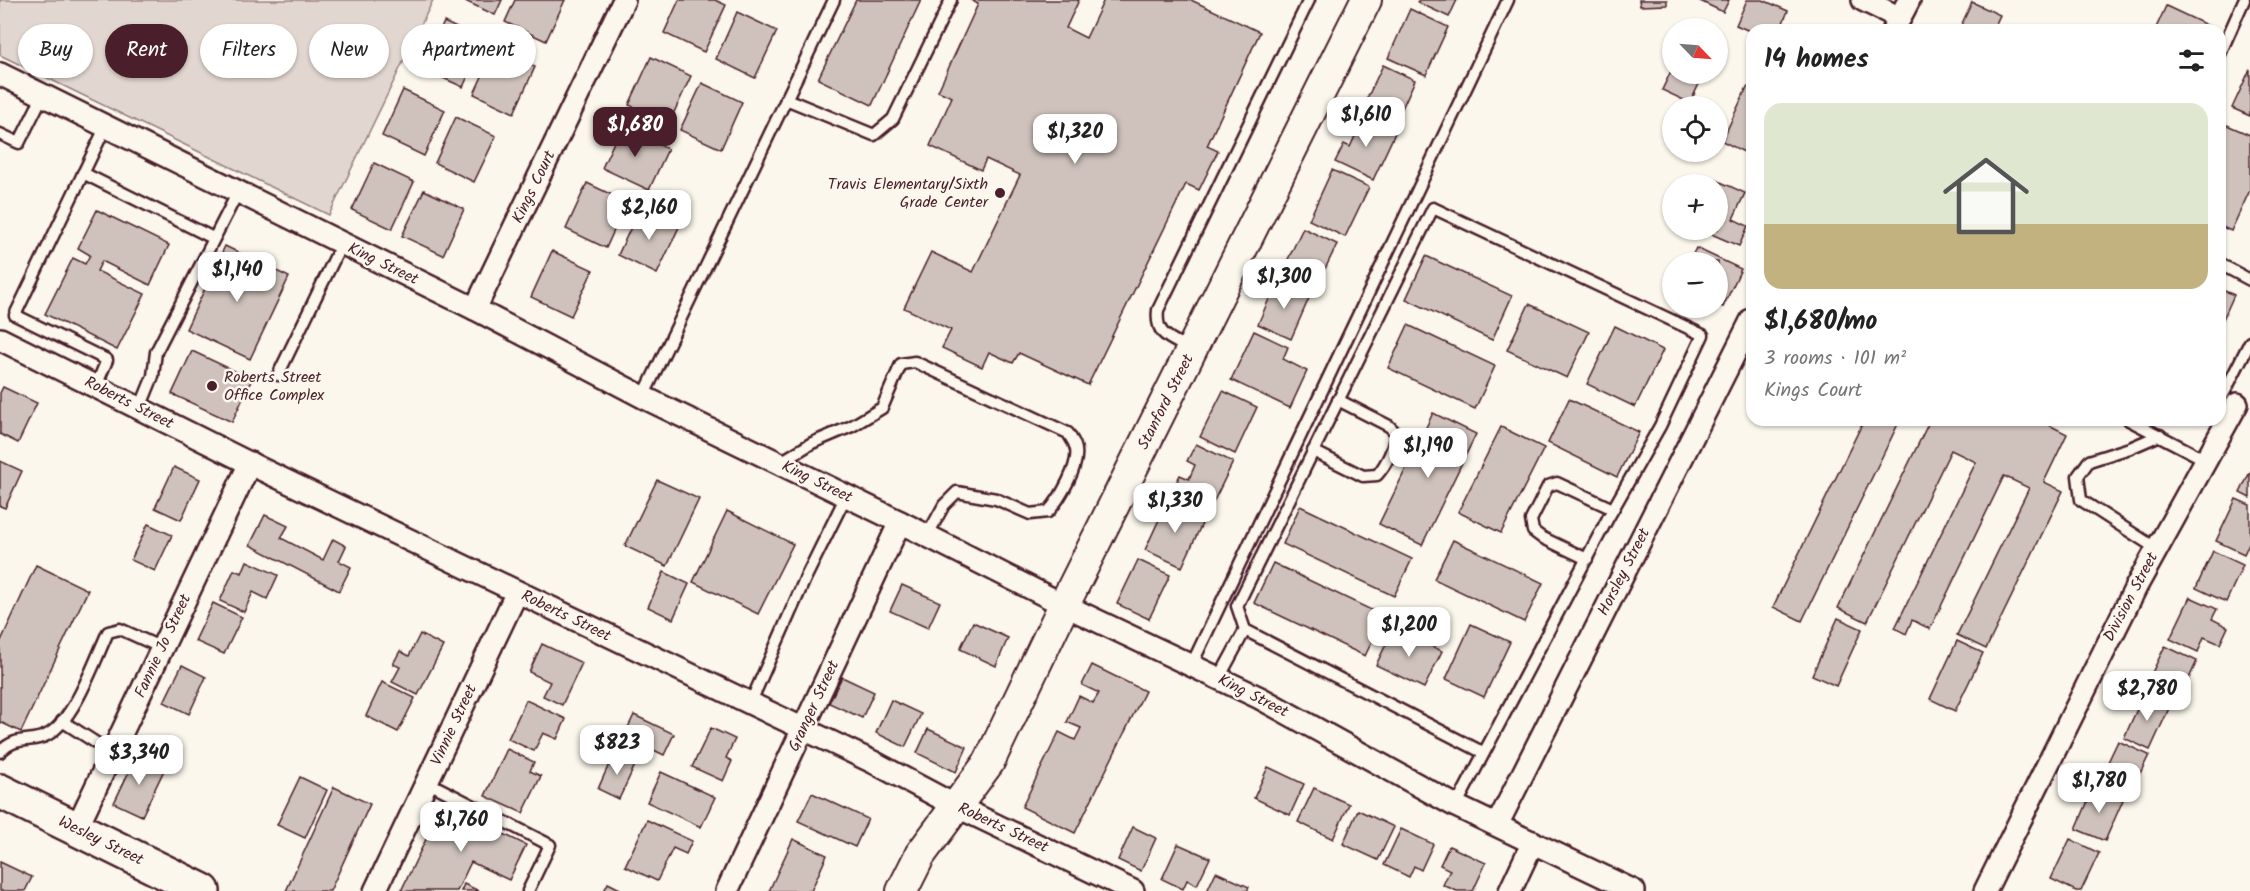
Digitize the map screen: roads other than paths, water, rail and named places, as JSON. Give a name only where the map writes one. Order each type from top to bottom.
[{"type":"main road","name":"Wesley Street","points":[[0,792],[76,829],[163,877],[203,891]]},
{"type":"street","name":"Kings Court","points":[[475,309],[624,0]]},
{"type":"street","name":"Stanford Street","points":[[902,891],[920,855],[989,762],[1064,605],[1366,0]]},
{"type":"street","points":[[1863,0],[1901,16]]},
{"type":"street","name":"King Street","points":[[0,74],[475,309],[643,397],[1064,605],[1192,664],[1456,806],[1634,891]]},
{"type":"street","name":"Horsley Street","points":[[1497,825],[1746,331]]},
{"type":"street","name":"Roberts Street","points":[[0,339],[250,463],[875,763],[956,806],[1133,891]]},
{"type":"street","name":"Division Street","points":[[1985,891],[2136,587],[2206,460],[2221,426]]},
{"type":"street","name":"Fannie Jo Street","points":[[76,829],[250,463]]},
{"type":"street","name":"Granger Street","points":[[727,891],[900,522]]},
{"type":"street","name":"Vinnie Street","points":[[375,891],[517,592]]},
{"type":"street","points":[[1510,891],[1533,842]]},
{"type":"lane","points":[[643,397],[834,0]]},
{"type":"lane","points":[[786,99],[874,135],[893,119],[951,0]]},
{"type":"lane","points":[[1191,350],[1160,331],[1157,322],[1158,310],[1309,0]]},
{"type":"lane","points":[[1192,664],[1508,0]]},
{"type":"lane","points":[[2226,40],[2244,0]]},
{"type":"lane","points":[[0,134],[19,143],[43,95]]},
{"type":"lane","points":[[96,386],[107,360],[15,315],[106,126]]},
{"type":"lane","points":[[83,173],[213,238]]},
{"type":"lane","points":[[140,408],[153,376],[156,352],[238,192]]},
{"type":"lane","points":[[1456,806],[1613,509],[1660,426],[1702,335],[1433,208],[1237,606],[1245,630],[1484,753]]},
{"type":"lane","points":[[278,375],[342,243]]},
{"type":"lane","points":[[2226,267],[2250,279]]},
{"type":"lane","points":[[2232,402],[2250,342]]},
{"type":"lane","points":[[779,463],[812,443],[852,426],[882,408],[902,364],[915,362],[1068,434],[1076,448],[1074,466],[1057,502],[1048,512],[1030,514],[996,499],[957,492],[944,505],[927,536]]},
{"type":"lane","points":[[1313,451],[1363,476],[1377,475],[1382,469],[1396,439],[1395,432],[1389,426],[1338,400]]},
{"type":"lane","points":[[2141,426],[2206,460]]},
{"type":"lane","points":[[2157,549],[2081,500],[2078,476],[2089,461],[2130,448],[2160,435]]},
{"type":"lane","points":[[1587,559],[1533,531],[1531,520],[1548,486],[1557,483],[1613,509]]},
{"type":"lane","points":[[750,704],[846,496]]},
{"type":"lane","points":[[0,752],[13,741],[47,735],[70,714],[108,632],[120,629],[162,648]]},
{"type":"lane","points":[[1219,678],[1245,630]]},
{"type":"lane","points":[[62,721],[112,753]]},
{"type":"lane","points":[[427,782],[550,845],[528,891]]},
{"type":"place","name":"Travis Elementary/Sixth Grade Center","points":[[1000,193]]},
{"type":"place","name":"Roberts Street Office Complex","points":[[212,386]]}]
